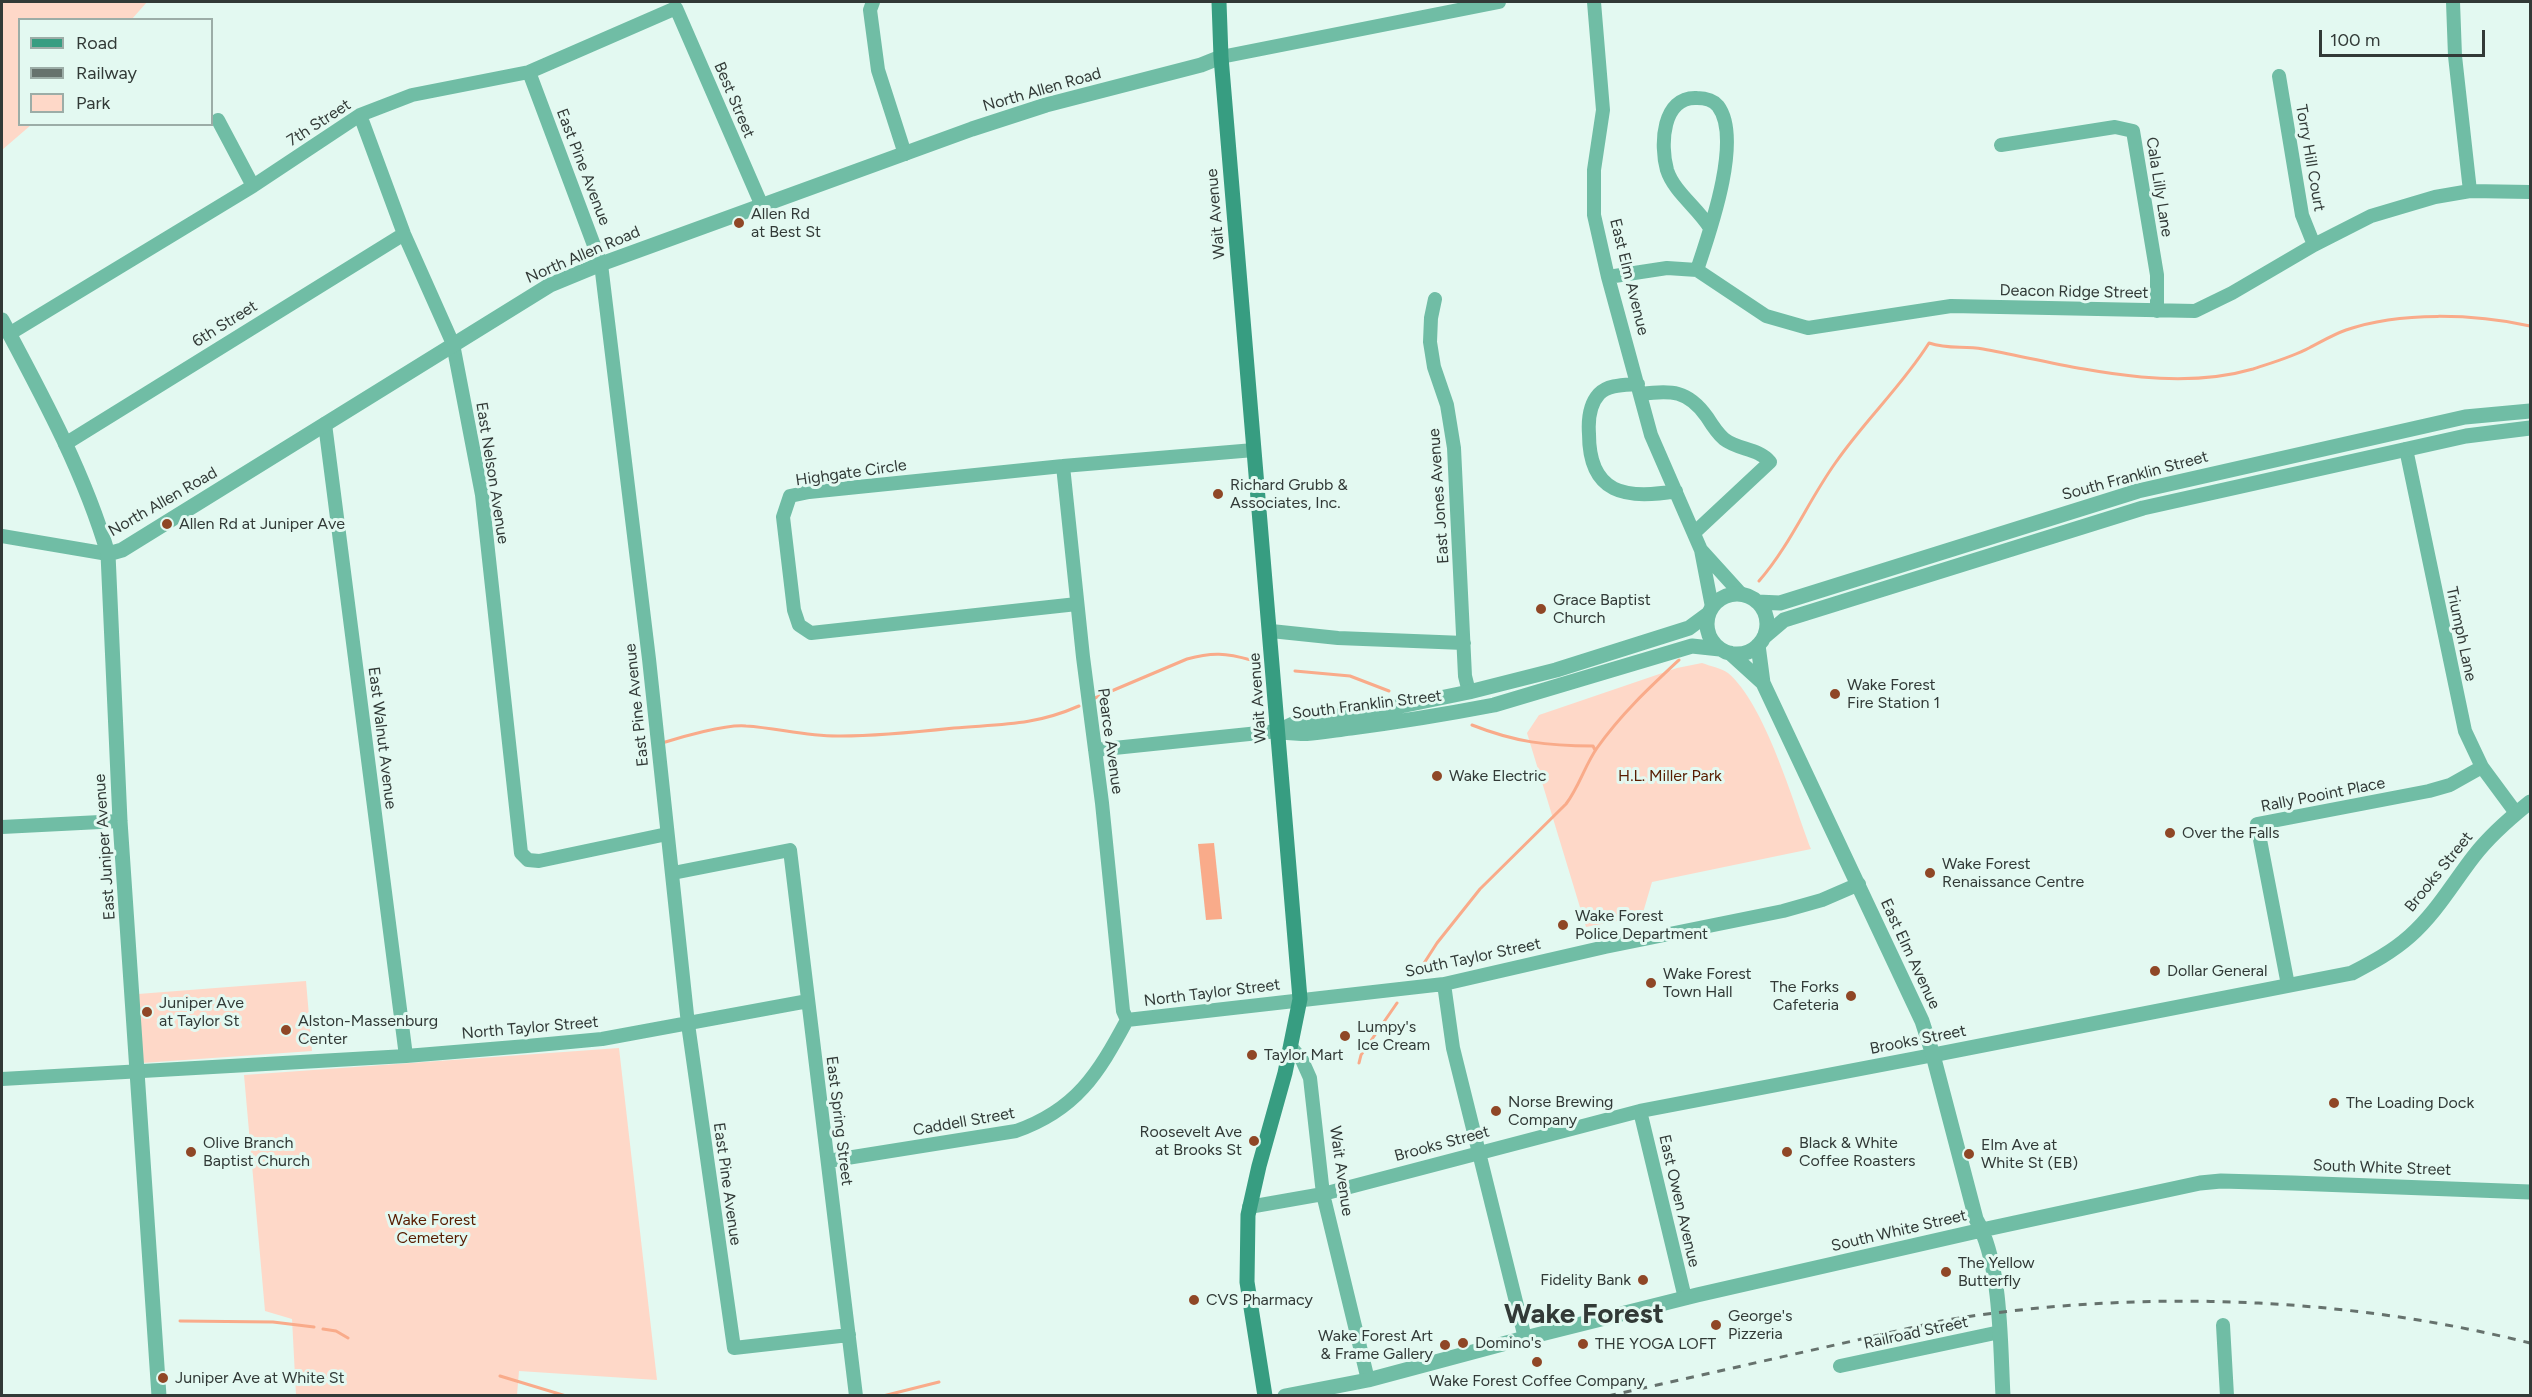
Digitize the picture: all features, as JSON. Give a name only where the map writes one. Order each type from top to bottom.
[{"type":"main road","name":"Wait Avenue","points":[[1219,2],[1221,57],[1271,631],[1300,999],[1291,1047]]},
{"type":"main road","points":[[1265,1395],[1247,1282],[1249,1207],[1291,1047]]},
{"type":"street","points":[[873,2],[870,10],[878,70],[905,154]]},
{"type":"street","points":[[1221,57],[1499,2]]},
{"type":"street","name":"East Elm Avenue","points":[[1594,2],[1603,110],[1594,170],[1594,215],[1608,277],[1651,435],[1701,550],[1710,610]]},
{"type":"street","points":[[2453,2],[2455,56],[2470,191]]},
{"type":"street","name":"7th Street","points":[[9,334],[253,186],[360,116],[412,95],[529,72],[676,9]]},
{"type":"street","name":"Best Street","points":[[676,9],[762,206]]},
{"type":"street","name":"North Allen Road","points":[[2,536],[108,554],[122,550],[530,296],[601,264],[1046,105],[1221,57]]},
{"type":"street","name":"East Pine Avenue","points":[[529,72],[601,264],[673,873],[688,1024],[734,1347],[849,1335]]},
{"type":"street","name":"Torry Hill Court","points":[[2279,76],[2302,215],[2314,245]]},
{"type":"street","points":[[1697,270],[1710,228],[1725,170],[1724,120],[1717,106],[1706,99],[1692,98],[1671,109],[1667,122],[1665,154],[1672,181],[1694,205],[1710,228]]},
{"type":"street","name":"East Nelson Avenue","points":[[360,116],[404,234],[453,344],[482,495],[521,853],[528,860],[538,861],[667,834]]},
{"type":"street","points":[[218,120],[253,186]]},
{"type":"street","name":"Cala Lilly Lane","points":[[2001,146],[2115,127],[2133,131],[2157,275],[2157,311]]},
{"type":"street","name":"Deacon Ridge Street","points":[[1608,277],[1667,268],[1697,270],[1766,316],[1808,327],[1951,306],[2195,311],[2371,216],[2435,197],[2470,191],[2530,192]]},
{"type":"street","name":"6th Street","points":[[65,444],[404,234]]},
{"type":"street","name":"East Jones Avenue","points":[[1436,299],[1430,342],[1434,367],[1447,405],[1454,448],[1465,676],[1469,692]]},
{"type":"street","name":"East Juniper Avenue","points":[[2,320],[65,444],[99,522],[108,554],[120,821],[159,1395]]},
{"type":"street","points":[[1676,491],[1633,496],[1617,490],[1604,481],[1593,467],[1589,439],[1591,405],[1600,393],[1612,387],[1680,393],[1692,399],[1723,438],[1761,455],[1770,462],[1694,533]]},
{"type":"street","name":"South Franklin Street","points":[[1757,602],[1780,603],[2138,491],[2465,417],[2530,411]]},
{"type":"street","name":"East Walnut Avenue","points":[[325,424],[406,1056]]},
{"type":"street","name":"South Franklin Street","points":[[1761,641],[1785,620],[2143,508],[2466,436],[2530,428]]},
{"type":"street","name":"Triumph Lane","points":[[2406,449],[2465,731],[2482,767],[2516,813]]},
{"type":"street","name":"Highgate Circle","points":[[1077,604],[812,633],[799,625],[794,610],[783,517],[790,496],[809,492],[1063,466],[1254,450]]},
{"type":"street","name":"Pearce Avenue","points":[[1063,466],[1123,1011],[1127,1020]]},
{"type":"street","name":"East Elm Avenue","points":[[1701,550],[1741,594]]},
{"type":"street","points":[[1741,594],[1757,602],[1766,617],[1761,641],[1740,655],[1725,651],[1707,632],[1710,610],[1724,596],[1741,594]]},
{"type":"street","name":"South Franklin Street","points":[[1278,731],[1295,723],[1396,707],[1469,692],[1556,670],[1689,628],[1710,610]]},
{"type":"street","points":[[1271,631],[1338,638],[1464,643]]},
{"type":"street","name":"East Elm Avenue","points":[[1761,641],[1763,683],[1859,884],[1922,1021],[1934,1054],[1976,1219],[1982,1230],[1998,1294],[2003,1395]]},
{"type":"street","name":"South Franklin Street","points":[[1278,731],[1296,735],[1470,710],[1494,705],[1692,646],[1725,651]]},
{"type":"street","name":"East Elm Avenue","points":[[1725,651],[1763,683]]},
{"type":"street","points":[[1095,750],[1278,731]]},
{"type":"street","name":"Rally Pooint Place","points":[[2288,986],[2257,824],[2429,791],[2450,785],[2482,767]]},
{"type":"street","name":"Brooks Street","points":[[1249,1207],[1323,1194],[1640,1111],[2352,973],[2383,958],[2410,936],[2435,910],[2475,854],[2530,802]]},
{"type":"street","points":[[2,828],[120,821]]},
{"type":"street","name":"East Spring Street","points":[[673,873],[790,850],[856,1395]]},
{"type":"street","name":"South Taylor Street","points":[[1300,999],[1444,984],[1783,911],[1822,900],[1859,884]]},
{"type":"street","points":[[1444,984],[1453,1048],[1525,1338]]},
{"type":"street","name":"North Taylor Street","points":[[1127,1020],[1300,999]]},
{"type":"street","name":"North Taylor Street","points":[[2,1079],[406,1056],[602,1039],[808,1001]]},
{"type":"street","name":"Caddell Street","points":[[828,1161],[1016,1131],[1035,1124],[1070,1102],[1087,1086],[1105,1062],[1127,1020]]},
{"type":"street","name":"Wait Avenue","points":[[1291,1047],[1302,1060],[1310,1078],[1323,1194],[1368,1380]]},
{"type":"street","name":"East Owen Avenue","points":[[1640,1111],[1685,1298]]},
{"type":"street","name":"South White Street","points":[[1285,1395],[1368,1380],[1685,1298],[2180,1186],[2221,1181],[2530,1192]]},
{"type":"street","points":[[2223,1325],[2227,1395]]},
{"type":"street","name":"Railroad Street","points":[[1840,1366],[2000,1332]]},
{"type":"green space","points":[[2,2],[147,2],[133,18],[18,18],[18,126],[30,126],[2,150]]},
{"type":"green space","name":"H.L. Miller Park","points":[[1702,663],[1728,673],[1754,707],[1777,755],[1811,849],[1652,882],[1642,916],[1586,927],[1527,733],[1539,715],[1677,668]]},
{"type":"green space","points":[[306,981],[312,1051],[142,1063],[138,994]]},
{"type":"green space","name":"Wake Forest Cemetery","points":[[619,1048],[657,1380],[519,1371],[517,1395],[296,1395],[292,1319],[265,1311],[244,1075]]},
{"type":"shaded area","points":[[1214,843],[1222,919],[1206,920],[1198,844]]},
{"type":"waterway","points":[[1759,581],[1781,552],[1836,462],[1929,343],[1983,349],[2118,374],[2187,379],[2220,376],[2253,369],[2296,354],[2346,330],[2390,320],[2413,317],[2462,317],[2530,326]]},
{"type":"waterway","points":[[1095,698],[1187,659],[1219,654],[1251,660]]},
{"type":"waterway","points":[[1419,971],[1437,943],[1480,889],[1566,804],[1593,755],[1616,724],[1679,660]]},
{"type":"waterway","points":[[1295,671],[1350,676],[1389,691]]},
{"type":"waterway","points":[[662,743],[737,726],[841,736],[884,735],[1003,725],[1032,721],[1079,706]]},
{"type":"waterway","points":[[1472,725],[1517,739],[1546,744],[1593,746],[1595,750]]},
{"type":"waterway","points":[[1359,1063],[1361,1055],[1397,1003]]},
{"type":"waterway","points":[[180,1321],[273,1322],[314,1327]]},
{"type":"waterway","points":[[323,1329],[336,1331],[348,1338]]},
{"type":"waterway","points":[[500,1376],[566,1396]]},
{"type":"waterway","points":[[883,1396],[939,1382]]},
{"type":"railway","points":[[1608,1396],[1946,1320],[2019,1310],[2092,1304],[2166,1301],[2239,1302],[2313,1307],[2386,1315],[2459,1327],[2530,1343]]},
{"type":"place","name":"Allen Rd at Best St","points":[[739,223]]},
{"type":"place","name":"Richard Grubb & Associates, Inc.","points":[[1218,494]]},
{"type":"place","name":"Allen Rd at Juniper Ave","points":[[167,524]]},
{"type":"place","name":"Grace Baptist Church","points":[[1541,609]]},
{"type":"place","name":"Wake Forest Fire Station 1","points":[[1835,694]]},
{"type":"place","name":"Wake Electric","points":[[1437,776]]},
{"type":"place","name":"Over the Falls","points":[[2170,833]]},
{"type":"place","name":"Wake Forest Renaissance Centre","points":[[1930,873]]},
{"type":"place","name":"Wake Forest Police Department","points":[[1563,925]]},
{"type":"place","name":"Dollar General","points":[[2155,971]]},
{"type":"place","name":"Wake Forest Town Hall","points":[[1651,983]]},
{"type":"place","name":"The Forks Cafeteria","points":[[1851,996]]},
{"type":"place","name":"Juniper Ave at Taylor St","points":[[147,1012]]},
{"type":"place","name":"Alston-Massenburg Center","points":[[286,1030]]},
{"type":"place","name":"Lumpy's Ice Cream","points":[[1345,1036]]},
{"type":"place","name":"Taylor Mart","points":[[1252,1055]]},
{"type":"place","name":"The Loading Dock","points":[[2334,1103]]},
{"type":"place","name":"Norse Brewing Company","points":[[1496,1111]]},
{"type":"place","name":"Roosevelt Ave at Brooks St","points":[[1254,1141]]},
{"type":"place","name":"Olive Branch Baptist Church","points":[[191,1152]]},
{"type":"place","name":"Black & White Coffee Roasters","points":[[1787,1152]]},
{"type":"place","name":"Elm Ave at White St (EB)","points":[[1969,1154]]},
{"type":"place","name":"The Yellow Butterfly","points":[[1946,1272]]},
{"type":"place","name":"Fidelity Bank","points":[[1643,1280]]},
{"type":"place","name":"CVS Pharmacy","points":[[1194,1300]]},
{"type":"place","name":"George's Pizzeria","points":[[1716,1325]]},
{"type":"place","name":"Domino's","points":[[1463,1343]]},
{"type":"place","name":"THE YOGA LOFT","points":[[1583,1344]]},
{"type":"place","name":"Wake Forest Art & Frame Gallery","points":[[1445,1345]]},
{"type":"place","name":"Wake Forest Coffee Company","points":[[1537,1362]]},
{"type":"place","name":"Juniper Ave at White St","points":[[163,1378]]},
{"type":"district","name":"Wake Forest","points":[[1584,1315]]}]
